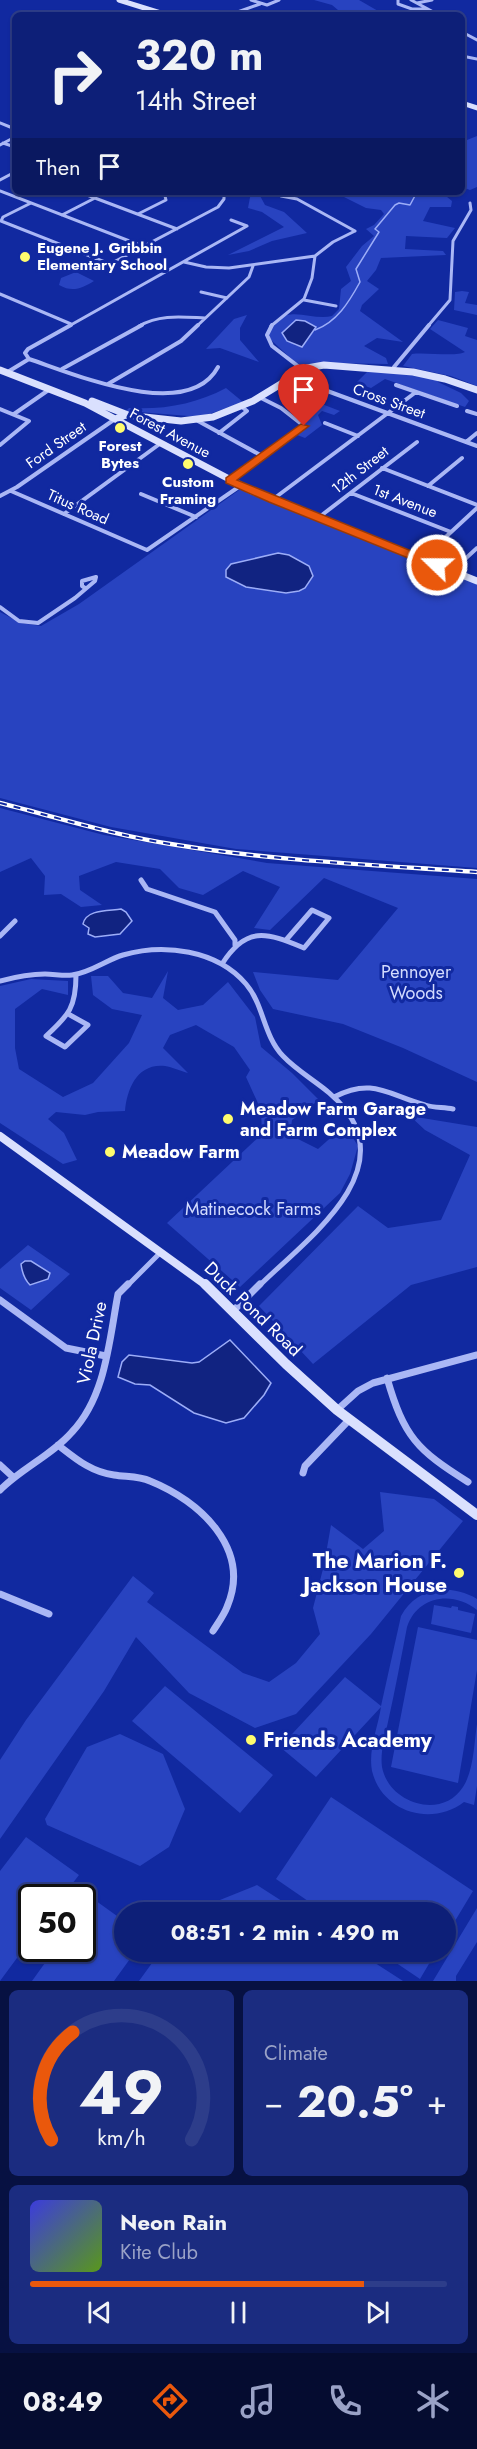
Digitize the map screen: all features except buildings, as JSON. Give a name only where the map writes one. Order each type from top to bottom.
[{"type":"main road","points":[[119,0],[157,12]]},
{"type":"main road","points":[[198,421],[242,407],[303,370],[327,365],[394,368],[433,375],[477,390]]},
{"type":"main road","name":"Forest Avenue","points":[[3,371],[85,403],[240,486],[477,582]]},
{"type":"main road","points":[[50,389],[91,400],[131,416]]},
{"type":"main road","name":"Forest Avenue","points":[[116,419],[131,416],[198,421]]},
{"type":"main road","name":"Duck Pond Road","points":[[0,1136],[199,1278],[234,1310],[286,1364],[337,1410],[477,1515]]},
{"type":"street","points":[[251,0],[260,4]]},
{"type":"street","points":[[238,12],[279,0]]},
{"type":"street","points":[[398,0],[398,4],[402,6],[420,10],[428,9]]},
{"type":"street","points":[[411,0],[434,12]]},
{"type":"street","points":[[417,3],[432,0]]},
{"type":"street","points":[[0,191],[145,247]]},
{"type":"street","points":[[87,195],[177,229]]},
{"type":"street","points":[[138,214],[166,200],[163,195]]},
{"type":"street","points":[[31,203],[3,217],[1,221],[106,263],[116,263],[218,207],[224,195]]},
{"type":"street","points":[[184,262],[220,268],[254,266],[263,262],[315,256],[333,242],[355,231],[297,199],[281,196]]},
{"type":"street","points":[[62,215],[95,198]]},
{"type":"street","points":[[394,368],[450,300],[453,241],[471,210],[470,204]]},
{"type":"street","points":[[28,359],[26,353],[28,348],[247,226],[231,220]]},
{"type":"street","points":[[303,370],[272,346],[267,335],[273,323],[304,300],[309,290],[315,256]]},
{"type":"street","points":[[108,384],[181,341],[252,274],[254,266]]},
{"type":"street","points":[[201,292],[227,298]]},
{"type":"street","points":[[0,294],[71,324]]},
{"type":"street","points":[[304,300],[336,306]]},
{"type":"street","points":[[62,369],[148,321],[173,316],[205,318]]},
{"type":"street","points":[[3,371],[28,359],[138,393],[175,392],[212,378],[218,367]]},
{"type":"street","name":"Cross Street","points":[[292,378],[477,446]]},
{"type":"street","points":[[396,385],[457,406]]},
{"type":"street","points":[[14,414],[50,389]]},
{"type":"street","points":[[272,500],[416,392]]},
{"type":"street","points":[[230,481],[304,426],[281,408],[259,397]]},
{"type":"street","points":[[219,433],[247,411],[242,407]]},
{"type":"street","points":[[0,410],[29,422],[0,444]]},
{"type":"street","points":[[467,411],[477,414]]},
{"type":"street","name":"Ford Street","points":[[11,490],[116,419]]},
{"type":"street","points":[[198,421],[264,456]]},
{"type":"street","points":[[325,423],[358,436]]},
{"type":"street","points":[[466,442],[477,434]]},
{"type":"street","name":"12th Street","points":[[318,518],[417,442]]},
{"type":"street","points":[[64,514],[160,443]]},
{"type":"street","points":[[428,486],[462,458]]},
{"type":"street","points":[[382,468],[477,506],[422,559]]},
{"type":"street","points":[[141,494],[196,517],[240,486]]},
{"type":"street","points":[[0,496],[11,490]]},
{"type":"street","name":"Titus Road","points":[[11,490],[147,550],[196,517]]},
{"type":"street","name":"1st Avenue","points":[[351,493],[451,532]]},
{"type":"street","points":[[452,572],[477,548]]},
{"type":"street","points":[[0,607],[19,621],[35,624],[75,598],[85,588]]},
{"type":"street","points":[[141,880],[147,889],[215,912],[235,940],[235,945]]},
{"type":"street","points":[[222,964],[235,945],[260,936],[286,940],[304,948],[330,918],[312,910],[286,940]]},
{"type":"street","points":[[0,936],[15,921]]},
{"type":"street","points":[[0,981],[31,974],[76,975],[124,955],[138,952],[194,953],[222,964],[236,974],[258,1003],[265,1029],[279,1052],[334,1097],[348,1112],[362,1138],[362,1164],[356,1180],[342,1204],[234,1310]]},
{"type":"street","points":[[69,1015],[88,1025],[65,1047],[46,1036],[69,1015],[77,1000],[76,975]]},
{"type":"street","points":[[334,1097],[352,1088],[371,1086],[427,1106],[453,1109]]},
{"type":"street","name":"Viola Drive","points":[[0,1490],[13,1477],[58,1445],[76,1429],[93,1403],[100,1386],[118,1294],[162,1250]]},
{"type":"street","points":[[0,1300],[66,1348],[106,1356]]},
{"type":"street","points":[[337,1410],[358,1391],[387,1378],[477,1355]]},
{"type":"street","points":[[387,1378],[394,1405],[408,1432],[427,1454],[468,1482]]},
{"type":"street","points":[[303,1473],[306,1466],[349,1420]]},
{"type":"street","points":[[58,1445],[92,1470],[151,1480],[199,1509],[218,1527],[232,1556],[233,1585],[221,1620],[213,1631]]},
{"type":"street","points":[[0,1465],[13,1477]]},
{"type":"street","points":[[0,1594],[49,1614]]},
{"type":"green space","points":[[314,0],[359,0],[380,12],[340,12],[332,5]]},
{"type":"green space","points":[[477,136],[477,187],[470,190],[465,188],[465,141]]},
{"type":"green space","points":[[250,195],[260,195],[265,205],[284,212],[307,233],[228,255],[284,227],[262,212],[248,208]]},
{"type":"green space","points":[[340,195],[445,195],[452,201],[451,207],[430,207],[423,221],[455,228],[447,238],[406,236],[405,249],[443,251],[446,255],[381,258],[376,270],[367,281],[379,289],[362,305],[360,311],[403,342],[377,338],[364,346],[386,358],[388,364],[302,365],[296,363],[271,340],[269,335],[274,324],[288,315],[332,316],[339,309],[341,289],[351,281],[346,267],[362,246],[374,236],[366,229],[374,225],[384,214],[381,210],[366,208]],"holes":[[[295,321],[305,321],[316,327],[302,347],[294,345],[293,323]]]},
{"type":"green space","points":[[76,272],[94,281],[77,289],[59,285],[61,278]]},
{"type":"green space","points":[[455,292],[469,292],[465,303],[477,305],[477,315],[454,310]]},
{"type":"green space","points":[[247,315],[240,328],[240,340],[259,362],[220,348],[206,349],[234,319]]},
{"type":"green space","points":[[438,320],[468,328],[465,336],[477,340],[477,386],[451,376],[403,366],[412,354],[465,352],[430,329]]},
{"type":"green space","points":[[371,368],[439,378],[438,382],[461,393],[469,401],[465,407],[385,379],[371,388],[356,383]]},
{"type":"green space","points":[[226,388],[243,402],[201,417],[126,411],[129,408],[179,405],[215,394]]},
{"type":"green space","points":[[314,401],[340,411],[334,415],[322,411],[318,415],[322,425],[305,438],[297,435],[307,426],[287,409],[304,402]]},
{"type":"green space","points":[[242,488],[477,584],[477,868],[236,849],[111,827],[0,798],[0,612],[21,623],[41,626],[79,604]]},
{"type":"green space","name":"Pennoyer Woods","points":[[0,808],[104,835],[267,863],[477,879],[477,1082],[403,1048],[343,1024],[273,1009],[260,990],[253,972],[338,980],[398,908],[324,878],[270,930],[254,928],[280,887],[243,871],[203,895],[179,888],[160,869],[116,862],[79,876],[80,890],[102,905],[81,907],[61,894],[44,895],[45,876],[31,858],[0,872]]},
{"type":"green space","points":[[168,971],[163,998],[178,1010],[203,1005],[228,982],[255,1017],[261,1047],[319,1100],[292,1120],[290,1135],[318,1149],[345,1125],[358,1146],[350,1174],[340,1193],[240,1287],[167,1223],[262,1134],[261,1110],[246,1077],[250,1070],[234,1047],[196,1025],[170,1035],[163,1048],[188,1073],[165,1066],[147,1069],[135,1079],[131,1086],[125,1111],[85,1115],[56,1112],[48,1119],[64,1133],[77,1160],[63,1164],[0,1123],[0,986],[31,979],[68,981],[68,995],[42,989],[15,1009],[15,1048],[19,1069],[63,1097],[93,1083],[129,1043],[142,1015],[112,1009],[93,995],[91,976],[108,976],[123,993],[152,998]]},
{"type":"green space","name":"Matinecock Farms","points":[[410,1116],[477,1127],[477,1267],[411,1285],[313,1364],[259,1306],[358,1206],[388,1228],[441,1220],[470,1155],[425,1130]]},
{"type":"green space","points":[[28,1245],[70,1274],[31,1310],[0,1288],[0,1269]]},
{"type":"green space","points":[[380,1492],[434,1499],[463,1521],[371,1634],[296,1714],[255,1728],[189,1693],[136,1637],[104,1691],[0,1839],[0,1760],[26,1720],[133,1576],[154,1593],[147,1602],[243,1673],[269,1682],[296,1663],[320,1634],[313,1608],[331,1525],[363,1549],[384,1531]]},
{"type":"green space","points":[[441,1589],[460,1592],[477,1599],[477,1610],[457,1600],[437,1599],[419,1608],[412,1617],[407,1627],[384,1739],[382,1767],[387,1780],[405,1798],[430,1805],[442,1803],[454,1797],[467,1780],[477,1724],[477,1786],[474,1805],[464,1802],[451,1810],[423,1814],[409,1811],[386,1797],[377,1785],[371,1763],[372,1747],[381,1707],[316,1777],[280,1747],[345,1677],[381,1706],[401,1616],[408,1605],[417,1598]]},
{"type":"green space","points":[[434,1605],[458,1607],[458,1610],[475,1614],[471,1633],[431,1624]]},
{"type":"green space","points":[[418,1627],[477,1640],[477,1670],[458,1783],[391,1767]]},
{"type":"green space","points":[[165,1686],[273,1775],[240,1813],[132,1721]]},
{"type":"green space","points":[[120,1734],[163,1754],[185,1809],[169,1847],[140,1866],[47,1825],[45,1819],[87,1747]]},
{"type":"green space","points":[[331,1797],[473,1891],[456,1919],[456,1902],[309,1902],[276,1879]]},
{"type":"green space","points":[[26,1837],[79,1875],[72,1884],[18,1884],[18,1957],[0,1981],[0,1871]]},
{"type":"green space","points":[[257,1885],[283,1902],[215,1902]]},
{"type":"green space","points":[[96,1901],[114,1914],[114,1962],[128,1962],[114,1981],[32,1981],[46,1962],[96,1962]]},
{"type":"green space","points":[[477,1908],[477,1942],[456,1976],[456,1981],[433,1981],[444,1962],[456,1962],[456,1943]]},
{"type":"green space","points":[[153,1962],[374,1962],[403,1981],[139,1981]]},
{"type":"green space","points":[[395,1962],[430,1962],[420,1979]]},
{"type":"shaded area","points":[[296,320],[305,321],[316,327],[302,347],[287,341],[282,333]]},
{"type":"shaded area","points":[[278,553],[289,555],[309,566],[313,576],[305,588],[286,593],[246,587],[226,577],[226,570],[231,564]]},
{"type":"shaded area","points":[[121,909],[132,921],[120,934],[95,937],[88,934],[89,928],[83,924],[85,919],[93,913]]},
{"type":"shaded area","points":[[31,1261],[50,1273],[48,1279],[30,1285],[22,1270],[21,1264]]},
{"type":"shaded area","points":[[230,1340],[271,1383],[244,1418],[226,1423],[194,1413],[150,1385],[135,1384],[118,1377],[122,1362],[129,1355],[199,1362]]},
{"type":"waterway","points":[[315,330],[336,317],[356,289],[360,282],[356,269],[379,232],[375,229],[395,205],[399,203],[410,205],[415,195]]},
{"type":"railway","points":[[0,803],[132,837],[177,845],[327,862],[477,872]]},
{"type":"place","name":"Eugene J. Gribbin Elementary School","points":[[25,257]]},
{"type":"place","name":"Forest Bytes","points":[[120,428]]},
{"type":"place","name":"Custom Framing","points":[[188,464]]},
{"type":"place","name":"Meadow Farm Garage and Farm Complex","points":[[228,1119]]},
{"type":"place","name":"Meadow Farm","points":[[110,1152]]},
{"type":"place","name":"The Marion F. Jackson House","points":[[459,1573]]},
{"type":"place","name":"Friends Academy","points":[[251,1740]]},
{"type":"route","points":[[304,426],[230,481],[272,500],[437,565]]}]
